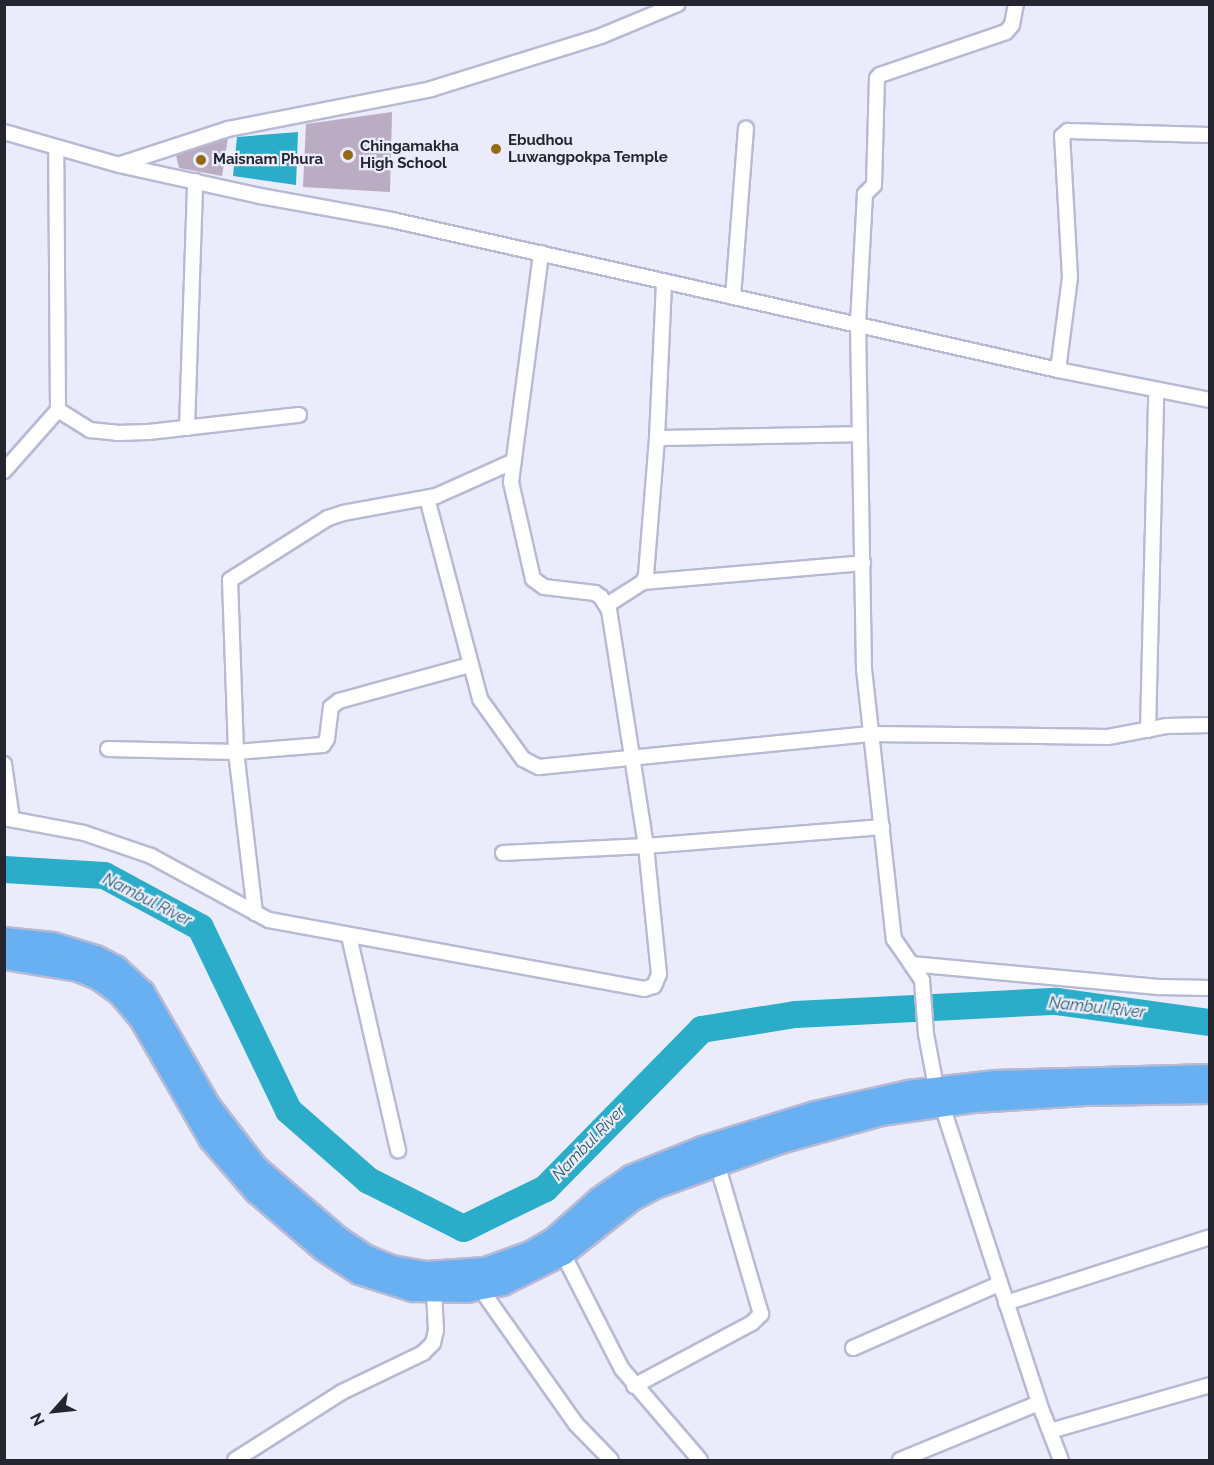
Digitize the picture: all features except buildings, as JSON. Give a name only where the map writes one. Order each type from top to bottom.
[{"type":"highway","points":[[4,939],[53,944],[96,957],[116,967],[133,981],[154,1009],[209,1106],[256,1167],[329,1230],[367,1257],[392,1267],[416,1271],[456,1272],[485,1269],[530,1253],[559,1246],[607,1194],[630,1177],[656,1165],[815,1113],[1059,1078],[1209,1076]]},
{"type":"highway","points":[[4,958],[78,970],[98,978],[112,988],[141,1019],[211,1140],[256,1192],[324,1250],[359,1273],[390,1284],[434,1291],[480,1288],[513,1280],[559,1246],[656,1186],[717,1164],[858,1120],[911,1108],[939,1096],[1209,1092]]},
{"type":"street","points":[[119,165],[228,129],[431,89],[601,36],[678,4]]},
{"type":"street","points":[[1016,4],[1012,25],[1006,32],[880,75],[877,78],[874,185],[865,194],[858,325],[864,669],[894,939],[922,980],[926,1034],[939,1096],[999,1284],[1061,1461]]},
{"type":"street","points":[[733,297],[746,128]]},
{"type":"street","points":[[1058,370],[1070,277],[1062,136],[1068,131],[1209,135]]},
{"type":"street","points":[[4,132],[119,165],[195,182],[392,220],[1058,370],[1209,400]]},
{"type":"street","points":[[4,471],[58,410],[56,147]]},
{"type":"street","points":[[187,428],[195,182]]},
{"type":"street","points":[[4,764],[8,819],[84,833],[151,856],[268,920],[649,988],[658,980],[646,846],[634,756],[607,605],[595,593],[544,587],[533,579],[511,482],[541,254]]},
{"type":"street","points":[[643,582],[646,572],[657,438],[664,281]]},
{"type":"street","points":[[1148,730],[1156,391]]},
{"type":"street","points":[[58,410],[83,427],[98,432],[149,432],[299,415]]},
{"type":"street","points":[[657,438],[860,434]]},
{"type":"street","points":[[255,913],[236,752],[230,580],[328,518],[343,513],[428,498],[512,462]]},
{"type":"street","points":[[428,498],[470,665],[484,706],[523,759],[531,764],[546,768],[634,756],[872,734],[1108,737],[1167,726],[1209,725]]},
{"type":"street","points":[[607,605],[643,582],[863,563]]},
{"type":"street","points":[[108,749],[236,752],[322,744],[327,739],[331,707],[339,701],[470,665]]},
{"type":"street","points":[[503,853],[646,846],[882,827]]},
{"type":"street","points":[[350,936],[398,1150]]},
{"type":"street","points":[[911,964],[1161,987],[1209,988]]},
{"type":"street","points":[[634,1386],[752,1323],[761,1314],[717,1164]]},
{"type":"street","points":[[1006,1303],[1209,1237]]},
{"type":"street","points":[[559,1246],[622,1370],[700,1461]]},
{"type":"street","points":[[853,1348],[999,1284]]},
{"type":"street","points":[[480,1288],[576,1424],[610,1461]]},
{"type":"street","points":[[235,1461],[342,1392],[423,1353],[433,1343],[436,1330],[434,1291]]},
{"type":"street","points":[[1050,1431],[1209,1384]]},
{"type":"street","points":[[900,1461],[1039,1403]]},
{"type":"water","points":[[298,132],[296,185],[233,176],[237,137]]},
{"type":"waterway","name":"Nambul River","points":[[4,869],[104,875],[200,927],[288,1110],[368,1180],[463,1228],[545,1188],[701,1029],[795,1014],[1056,1001],[1210,1022]]},
{"type":"place","name":"Ebudhou Luwangpokpa Temple","points":[[496,149]]},
{"type":"place","name":"Chingamakha High School","points":[[348,155]]},
{"type":"place","name":"Maisnam Phura","points":[[201,160]]}]
